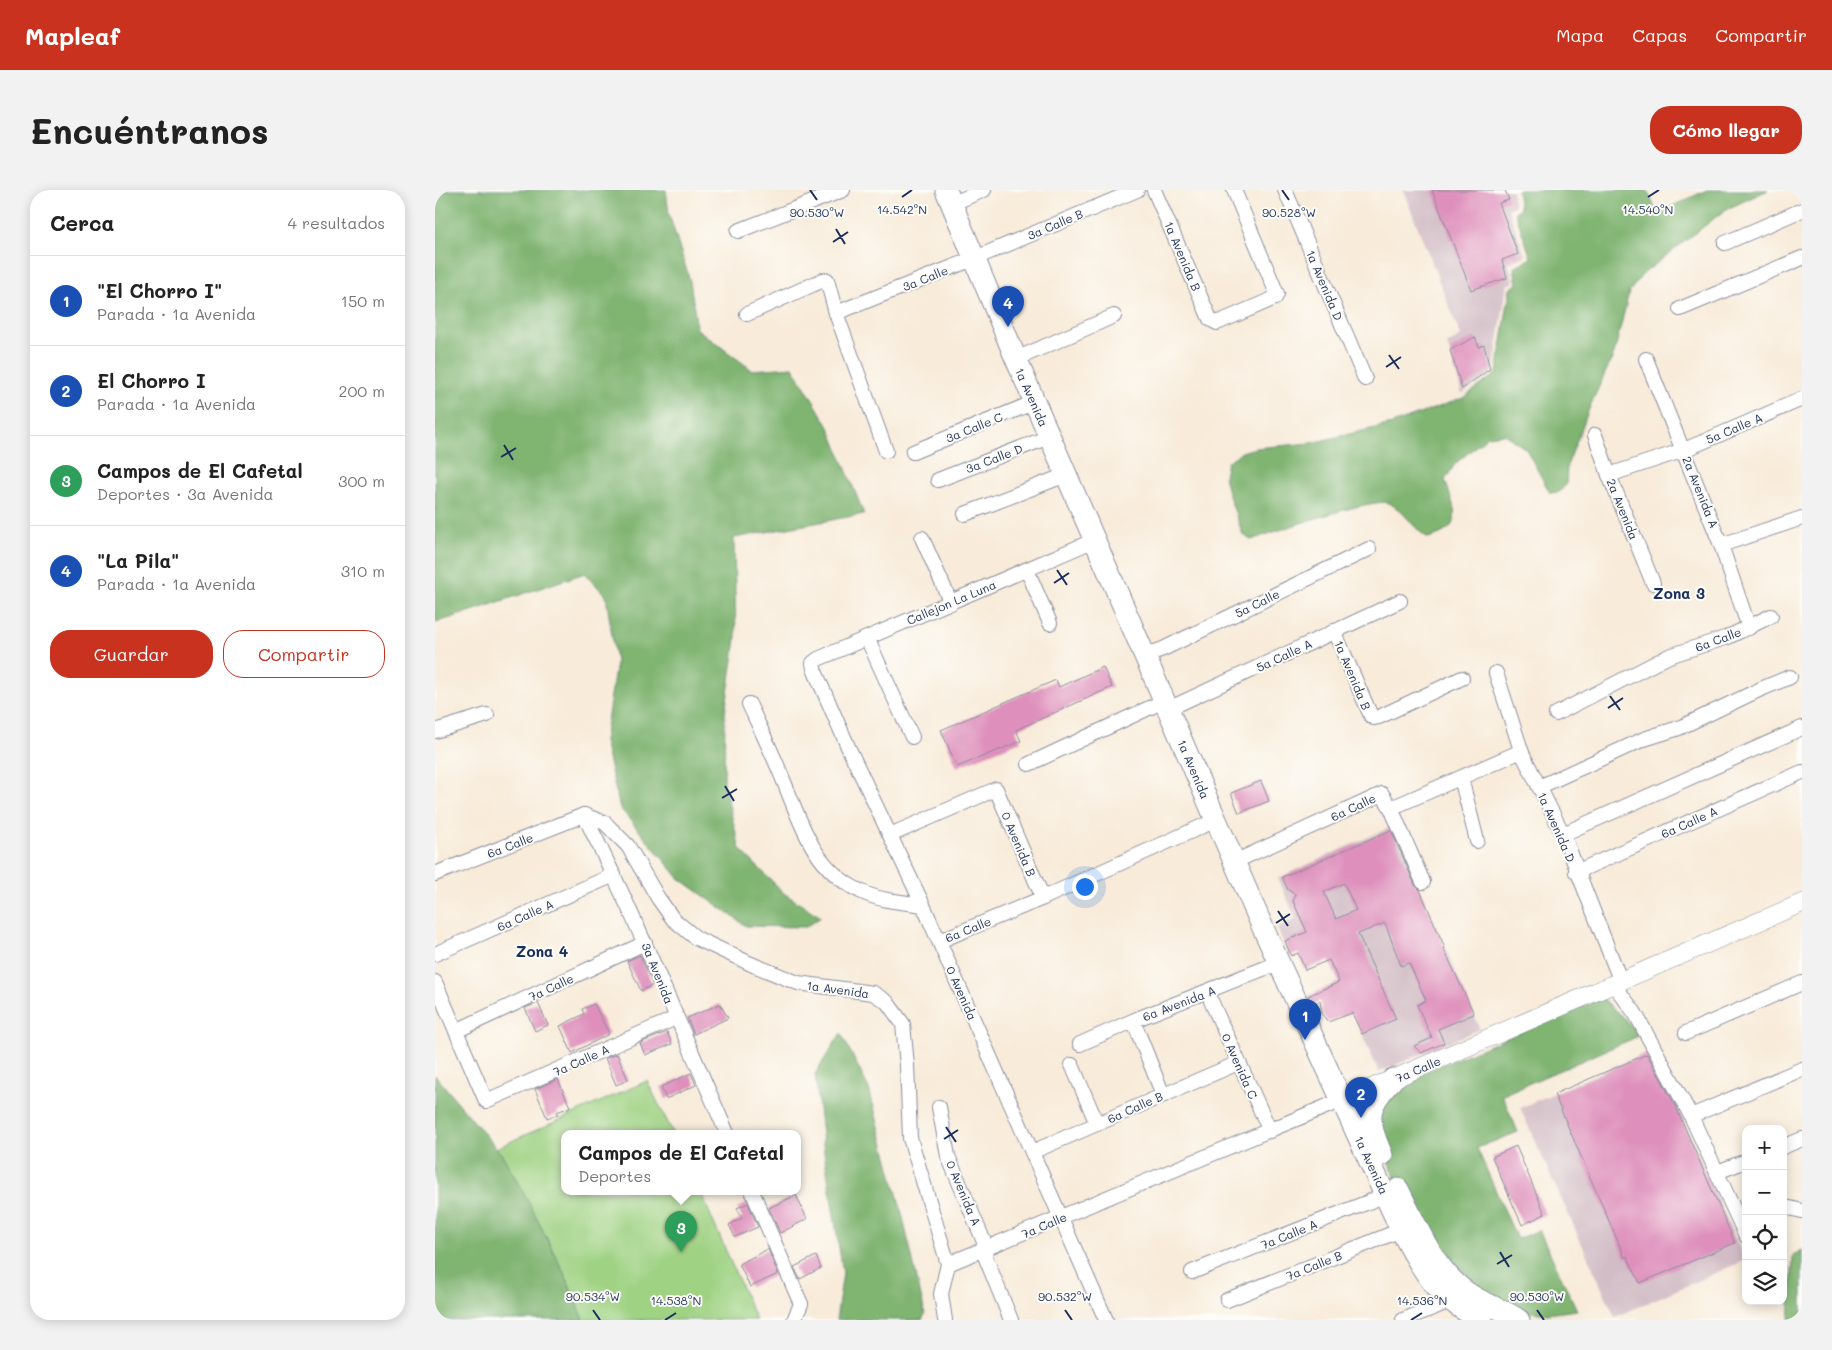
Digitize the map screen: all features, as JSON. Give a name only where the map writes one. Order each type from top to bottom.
[{"type":"main road","name":"1a Avenida","points":[[948,197],[1049,436],[1278,963],[1401,1230],[1426,1275],[1450,1301],[1482,1320]]},
{"type":"main road","points":[[1393,1079],[1379,1096],[1370,1120],[1375,1139],[1414,1221],[1431,1252],[1444,1271],[1457,1285],[1479,1301],[1508,1313],[1519,1320]]},
{"type":"street","points":[[738,231],[843,190]]},
{"type":"street","points":[[948,197],[984,190]]},
{"type":"street","name":"3a Calle B","points":[[973,259],[1137,190]]},
{"type":"street","name":"1a Avenida B","points":[[1154,190],[1213,322],[1217,323],[1277,296],[1277,292],[1234,190]]},
{"type":"street","name":"1a Avenida D","points":[[1285,190],[1365,379]]},
{"type":"street","points":[[1725,243],[1802,210]]},
{"type":"street","points":[[1680,309],[1802,258]]},
{"type":"street","name":"3a Calle","points":[[836,313],[973,259]]},
{"type":"street","points":[[747,314],[823,280],[827,280],[836,313],[886,451]]},
{"type":"street","points":[[1016,359],[1114,316]]},
{"type":"street","name":"2a Avenida A","points":[[1646,359],[1721,545],[1749,628]]},
{"type":"street","name":"5a Calle A","points":[[1609,475],[1684,450],[1802,399]]},
{"type":"street","name":"3a Calle C","points":[[913,452],[1035,402]]},
{"type":"street","name":"2a Avenida","points":[[1595,435],[1609,475],[1653,582]]},
{"type":"street","name":"3a Calle D","points":[[938,480],[1049,436]]},
{"type":"street","points":[[965,514],[1066,475]]},
{"type":"street","points":[[1721,545],[1802,518]]},
{"type":"street","points":[[922,538],[951,603]]},
{"type":"street","name":"Callejon La Luna","points":[[814,668],[813,663],[818,659],[1095,540]]},
{"type":"street","name":"5a Calle","points":[[1144,656],[1163,649],[1369,549]]},
{"type":"street","points":[[1027,570],[1050,623]]},
{"type":"street","name":"5a Calle A","points":[[1166,705],[1399,601]]},
{"type":"street","name":"6a Calle","points":[[1556,714],[1669,656],[1728,637],[1771,616]]},
{"type":"street","name":"1a Avenida B","points":[[1335,631],[1371,716],[1374,718],[1462,678]]},
{"type":"street","points":[[867,638],[912,737]]},
{"type":"street","name":"0 Avenida","points":[[814,668],[849,749],[923,905],[1106,1320]]},
{"type":"street","name":"1a Avenida D","points":[[1496,672],[1522,754],[1563,834],[1617,983],[1635,1012],[1691,1116],[1742,1225]]},
{"type":"street","points":[[1539,787],[1644,739],[1679,728],[1790,677]]},
{"type":"street","points":[[749,704],[808,840],[820,859],[836,875],[860,892],[886,900],[923,905]]},
{"type":"street","points":[[1029,764],[1166,705]]},
{"type":"street","points":[[435,731],[487,716]]},
{"type":"street","points":[[1563,834],[1802,728]]},
{"type":"street","name":"6a Calle","points":[[1234,862],[1380,794],[1384,796],[1391,808],[1517,753],[1522,754]]},
{"type":"street","name":"6a Calle A","points":[[1576,872],[1802,772]]},
{"type":"street","points":[[1461,778],[1477,842]]},
{"type":"street","name":"0 Avenida B","points":[[889,835],[996,789],[1043,898]]},
{"type":"street","points":[[1391,808],[1423,882]]},
{"type":"street","name":"6a Calle","points":[[435,874],[584,815]]},
{"type":"street","name":"3a Avenida","points":[[584,815],[645,943],[726,1130]]},
{"type":"street","name":"1a Avenida","points":[[584,815],[605,823],[628,846],[658,898],[673,919],[696,938],[751,964],[798,983],[873,993],[887,1002],[903,1024],[910,1138],[948,1264],[941,1294],[945,1320]]},
{"type":"street","name":"6a Calle","points":[[939,941],[1043,898],[1216,820]]},
{"type":"street","name":"6a Calle A","points":[[435,954],[614,875]]},
{"type":"street","name":"7a Calle","points":[[948,1264],[1270,1131],[1802,903]]},
{"type":"street","name":"7a Calle","points":[[456,1031],[645,943]]},
{"type":"street","name":"6a Avenida A","points":[[1080,1044],[1137,1019],[1278,963]]},
{"type":"street","points":[[435,982],[456,1031]]},
{"type":"street","points":[[1686,1033],[1802,983]]},
{"type":"street","name":"0 Avenida C","points":[[1211,1001],[1270,1131]]},
{"type":"street","name":"7a Calle A","points":[[456,1031],[486,1101],[676,1018]]},
{"type":"street","points":[[1137,1030],[1163,1095]]},
{"type":"street","name":"6a Calle B","points":[[1032,1152],[1238,1063]]},
{"type":"street","points":[[1072,1065],[1097,1124]]},
{"type":"street","points":[[1691,1116],[1802,1070]]},
{"type":"street","name":"0 Avenida A","points":[[939,1107],[948,1156],[1011,1320]]},
{"type":"street","points":[[1787,1145],[1802,1139]]},
{"type":"street","points":[[1717,1172],[1742,1163]]},
{"type":"street","points":[[754,1195],[801,1304],[794,1320]]},
{"type":"street","name":"7a Calle A","points":[[1192,1272],[1386,1195]]},
{"type":"street","points":[[1787,1209],[1790,1208],[1802,1211]]},
{"type":"street","name":"7a Calle B","points":[[1227,1300],[1401,1230]]},
{"type":"street","points":[[1403,1320],[1428,1315],[1450,1301]]},
{"type":"shaded area","points":[[1403,190],[1512,190],[1514,206],[1508,209],[1525,256],[1508,263],[1514,282],[1507,285],[1493,372],[1462,394],[1447,344],[1461,336]]},
{"type":"shaded area","points":[[1393,826],[1480,1029],[1379,1072],[1322,944],[1290,957],[1277,928],[1296,919],[1278,878]]},
{"type":"shaded area","points":[[1652,1050],[1742,1253],[1742,1261],[1615,1317],[1520,1108]]},
{"type":"green space","points":[[435,190],[666,190],[669,214],[690,281],[697,329],[752,370],[793,367],[829,427],[864,514],[734,538],[736,639],[725,714],[724,785],[740,849],[785,894],[821,917],[806,927],[746,926],[679,878],[620,808],[604,742],[616,662],[606,596],[585,573],[435,622]]},
{"type":"green space","points":[[1517,190],[1647,190],[1657,213],[1707,190],[1768,190],[1725,210],[1643,274],[1629,292],[1614,354],[1591,404],[1567,466],[1566,485],[1559,492],[1550,493],[1526,449],[1504,434],[1488,436],[1455,464],[1445,480],[1455,516],[1453,523],[1448,529],[1440,534],[1428,538],[1394,506],[1388,503],[1379,503],[1344,510],[1251,540],[1243,535],[1224,476],[1227,462],[1242,452],[1255,448],[1311,443],[1392,424],[1463,398],[1497,373],[1510,289],[1517,284],[1514,267],[1531,258],[1515,212],[1520,209]]},
{"type":"green space","points":[[1602,998],[1629,1023],[1639,1036],[1502,1095],[1518,1132],[1477,1148],[1517,1239],[1539,1230],[1577,1310],[1548,1314],[1523,1311],[1501,1303],[1446,1266],[1403,1195],[1375,1132],[1378,1114],[1399,1083]]},
{"type":"green space","points":[[841,1033],[869,1089],[901,1209],[925,1314],[922,1320],[836,1320],[843,1273],[824,1152],[815,1074]]},
{"type":"green space","points":[[435,1075],[503,1156],[566,1277],[584,1320],[435,1320]]},
{"type":"green space","points":[[647,1081],[672,1130],[561,1130],[561,1195],[702,1195],[756,1320],[584,1320],[540,1225],[511,1171],[496,1148]]},
{"type":"green space","points":[[1802,1249],[1802,1320],[1789,1320],[1793,1256]]},
{"type":"building","points":[[1432,190],[1505,190],[1509,200],[1499,203],[1518,254],[1502,260],[1507,278],[1471,290]]},
{"type":"building","points":[[1475,337],[1479,347],[1484,345],[1490,369],[1462,389],[1450,350]]},
{"type":"building","points":[[1103,667],[1112,687],[1016,730],[1021,741],[957,767],[941,730],[1056,680],[1059,687]]},
{"type":"building","points":[[1261,781],[1269,801],[1239,813],[1231,793]]},
{"type":"building","points":[[1391,830],[1415,885],[1420,890],[1444,949],[1474,1014],[1438,1029],[1444,1043],[1421,1053],[1414,1046],[1432,1038],[1417,1005],[1426,1000],[1409,963],[1401,966],[1385,923],[1358,934],[1396,1019],[1362,1034],[1352,1013],[1328,1022],[1322,1014],[1320,1001],[1312,1004],[1308,996],[1339,982],[1329,960],[1305,970],[1298,953],[1291,956],[1285,941],[1307,932],[1293,901],[1295,894],[1288,890],[1282,877]],"holes":[[[1344,883],[1356,910],[1336,919],[1324,892]]]},
{"type":"building","points":[[640,955],[653,985],[641,991],[627,961]]},
{"type":"building","points":[[538,1003],[548,1025],[535,1031],[525,1008]]},
{"type":"building","points":[[594,1004],[609,1034],[572,1053],[560,1026],[584,1014],[582,1009]]},
{"type":"building","points":[[720,1004],[728,1018],[694,1034],[687,1018]]},
{"type":"building","points":[[667,1032],[672,1044],[645,1055],[640,1043]]},
{"type":"building","points":[[617,1054],[628,1080],[616,1085],[605,1058]]},
{"type":"building","points":[[1647,1054],[1675,1105],[1735,1243],[1640,1283],[1627,1256],[1625,1258],[1554,1094]]},
{"type":"building","points":[[691,1073],[696,1085],[666,1099],[661,1087]]},
{"type":"building","points":[[558,1079],[570,1107],[547,1118],[535,1089]]},
{"type":"building","points":[[1516,1146],[1545,1214],[1522,1225],[1492,1157]]},
{"type":"building","points":[[796,1195],[807,1219],[780,1233],[769,1208]]},
{"type":"building","points":[[748,1203],[758,1227],[735,1237],[729,1225],[742,1218],[737,1208]]},
{"type":"building","points":[[768,1249],[778,1274],[750,1287],[739,1264]]},
{"type":"building","points":[[816,1256],[821,1268],[800,1279],[794,1267]]},
{"type":"place","name":"\"La Pila\"","points":[[1008,327]]},
{"type":"place","name":"\"El Chorro I\"","points":[[1305,1040]]},
{"type":"place","name":"El Chorro I","points":[[1361,1118]]},
{"type":"place","name":"Campos de El Cafetal","points":[[681,1252]]},
{"type":"district","name":"Zona 3","points":[[1679,593]]},
{"type":"district","name":"Zona 4","points":[[542,951]]}]
